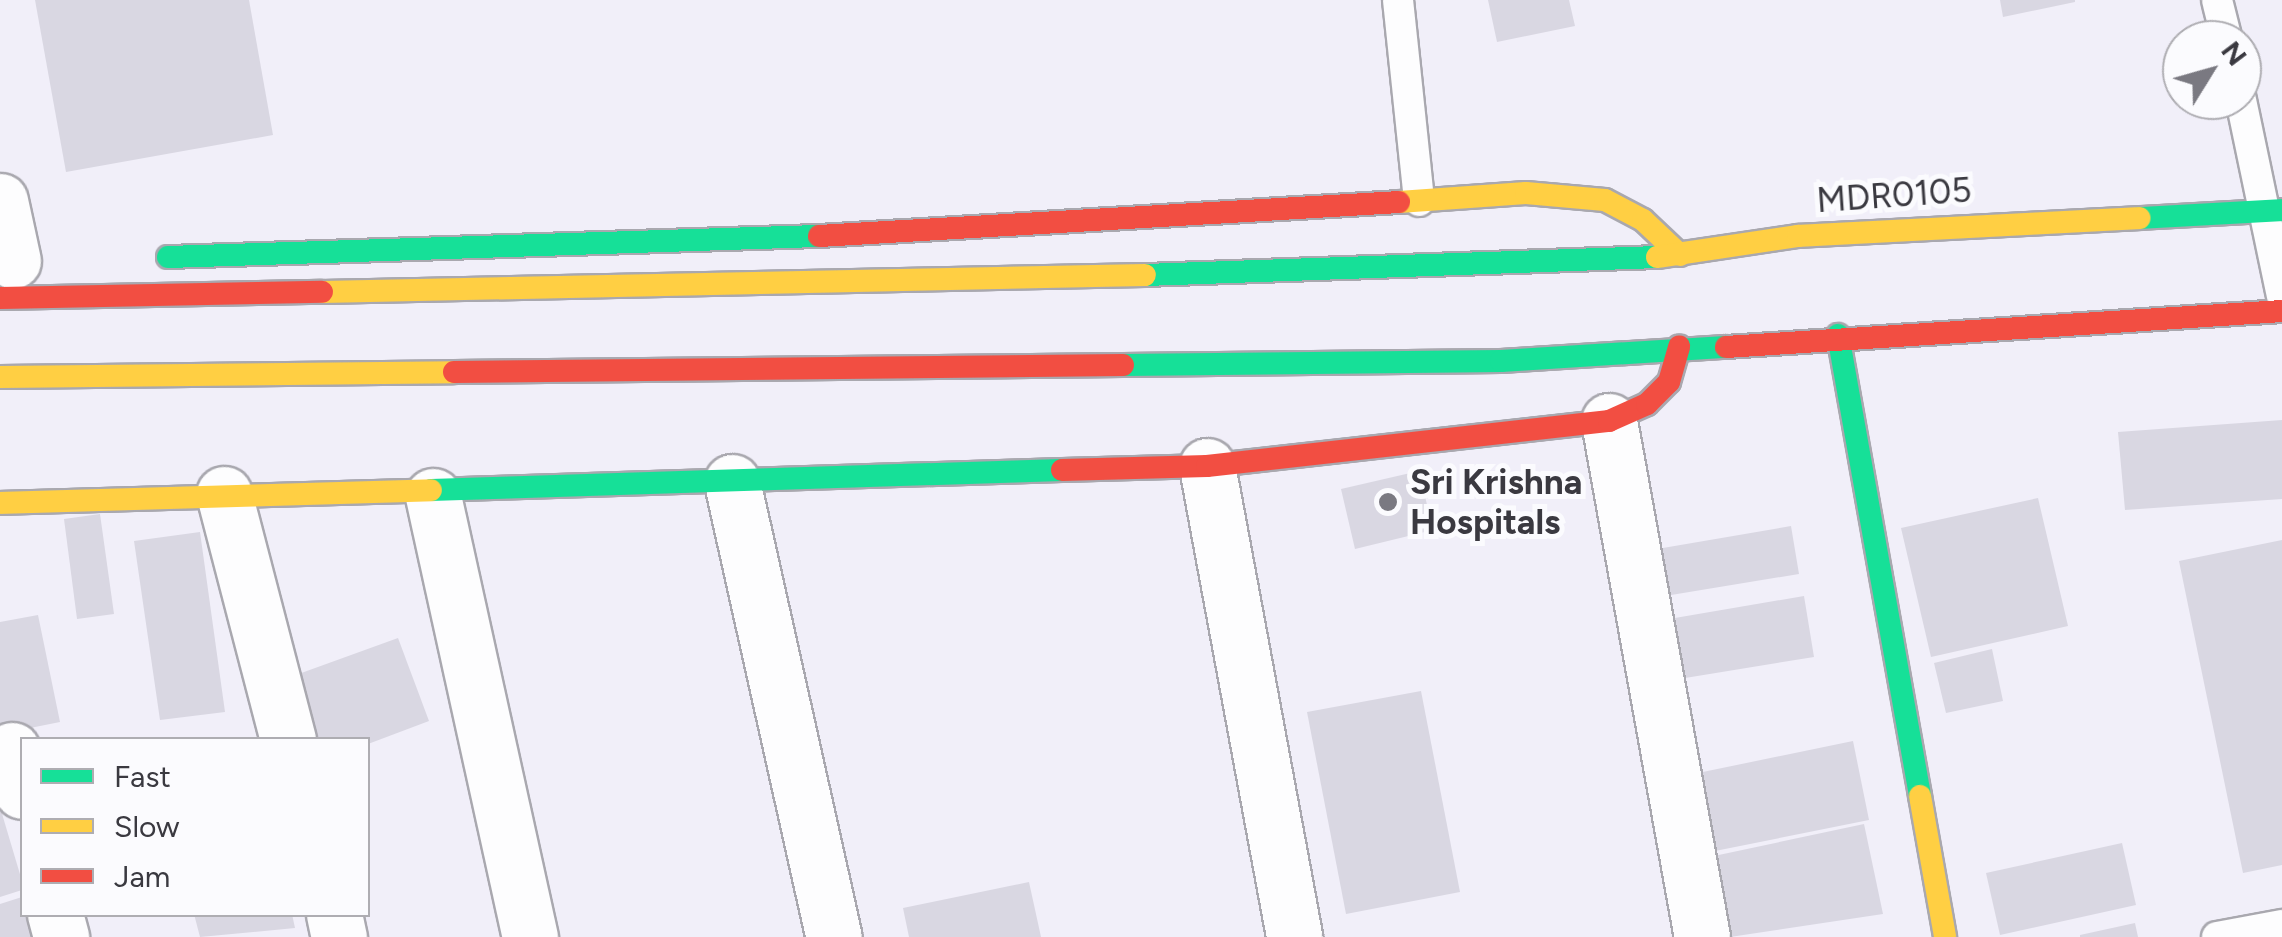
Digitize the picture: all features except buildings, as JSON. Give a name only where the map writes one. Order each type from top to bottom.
[{"type":"main road","points":[[132,258],[1022,229],[1526,192],[1605,200],[1642,220],[1680,256]]},
{"type":"main road","name":"MDR0105","points":[[12,270],[1512,268],[1680,256],[1798,236],[2275,210]]},
{"type":"main road","points":[[0,376],[1501,361],[1838,335],[2282,312]]},
{"type":"main road","points":[[1838,335],[1946,937]]},
{"type":"main road","points":[[0,503],[224,494],[433,496],[1206,466],[1609,421],[1647,404],[1669,382],[1678,346]]},
{"type":"street","points":[[0,200],[12,270]]},
{"type":"street","points":[[1609,421],[1702,937]]},
{"type":"street","points":[[1206,466],[1294,937]]},
{"type":"street","points":[[732,482],[834,937]]},
{"type":"street","points":[[224,494],[287,737]]},
{"type":"street","points":[[433,496],[530,937]]},
{"type":"lane","points":[[1398,0],[1420,201]]},
{"type":"lane","points":[[2248,120],[2275,210],[2282,296]]},
{"type":"lane","points":[[2217,937],[2282,925]]},
{"type":"traffic: fast","points":[[2140,218],[2282,210]]},
{"type":"traffic: fast","points":[[168,257],[819,236]]},
{"type":"traffic: fast","points":[[1145,275],[1657,257]]},
{"type":"traffic: fast","points":[[1838,335],[1920,796]]},
{"type":"traffic: fast","points":[[1123,365],[1501,361],[1726,347]]},
{"type":"traffic: fast","points":[[431,490],[1062,470]]},
{"type":"traffic: slow","points":[[1399,202],[1526,193],[1605,200],[1643,220],[1680,255]]},
{"type":"traffic: slow","points":[[1657,257],[1798,236],[2140,218]]},
{"type":"traffic: slow","points":[[322,292],[1145,275]]},
{"type":"traffic: slow","points":[[0,377],[454,372]]},
{"type":"traffic: slow","points":[[0,503],[431,490]]},
{"type":"traffic: slow","points":[[1920,796],[1945,937]]},
{"type":"traffic: jam","points":[[819,236],[1399,202]]},
{"type":"traffic: jam","points":[[0,298],[322,292]]},
{"type":"traffic: jam","points":[[1726,347],[2282,311]]},
{"type":"traffic: jam","points":[[1062,470],[1207,466],[1609,421],[1647,404],[1669,382],[1679,346]]},
{"type":"traffic: jam","points":[[454,372],[1123,365]]},
{"type":"place","name":"Sri Krishna Hospitals","points":[[1388,502]]}]
